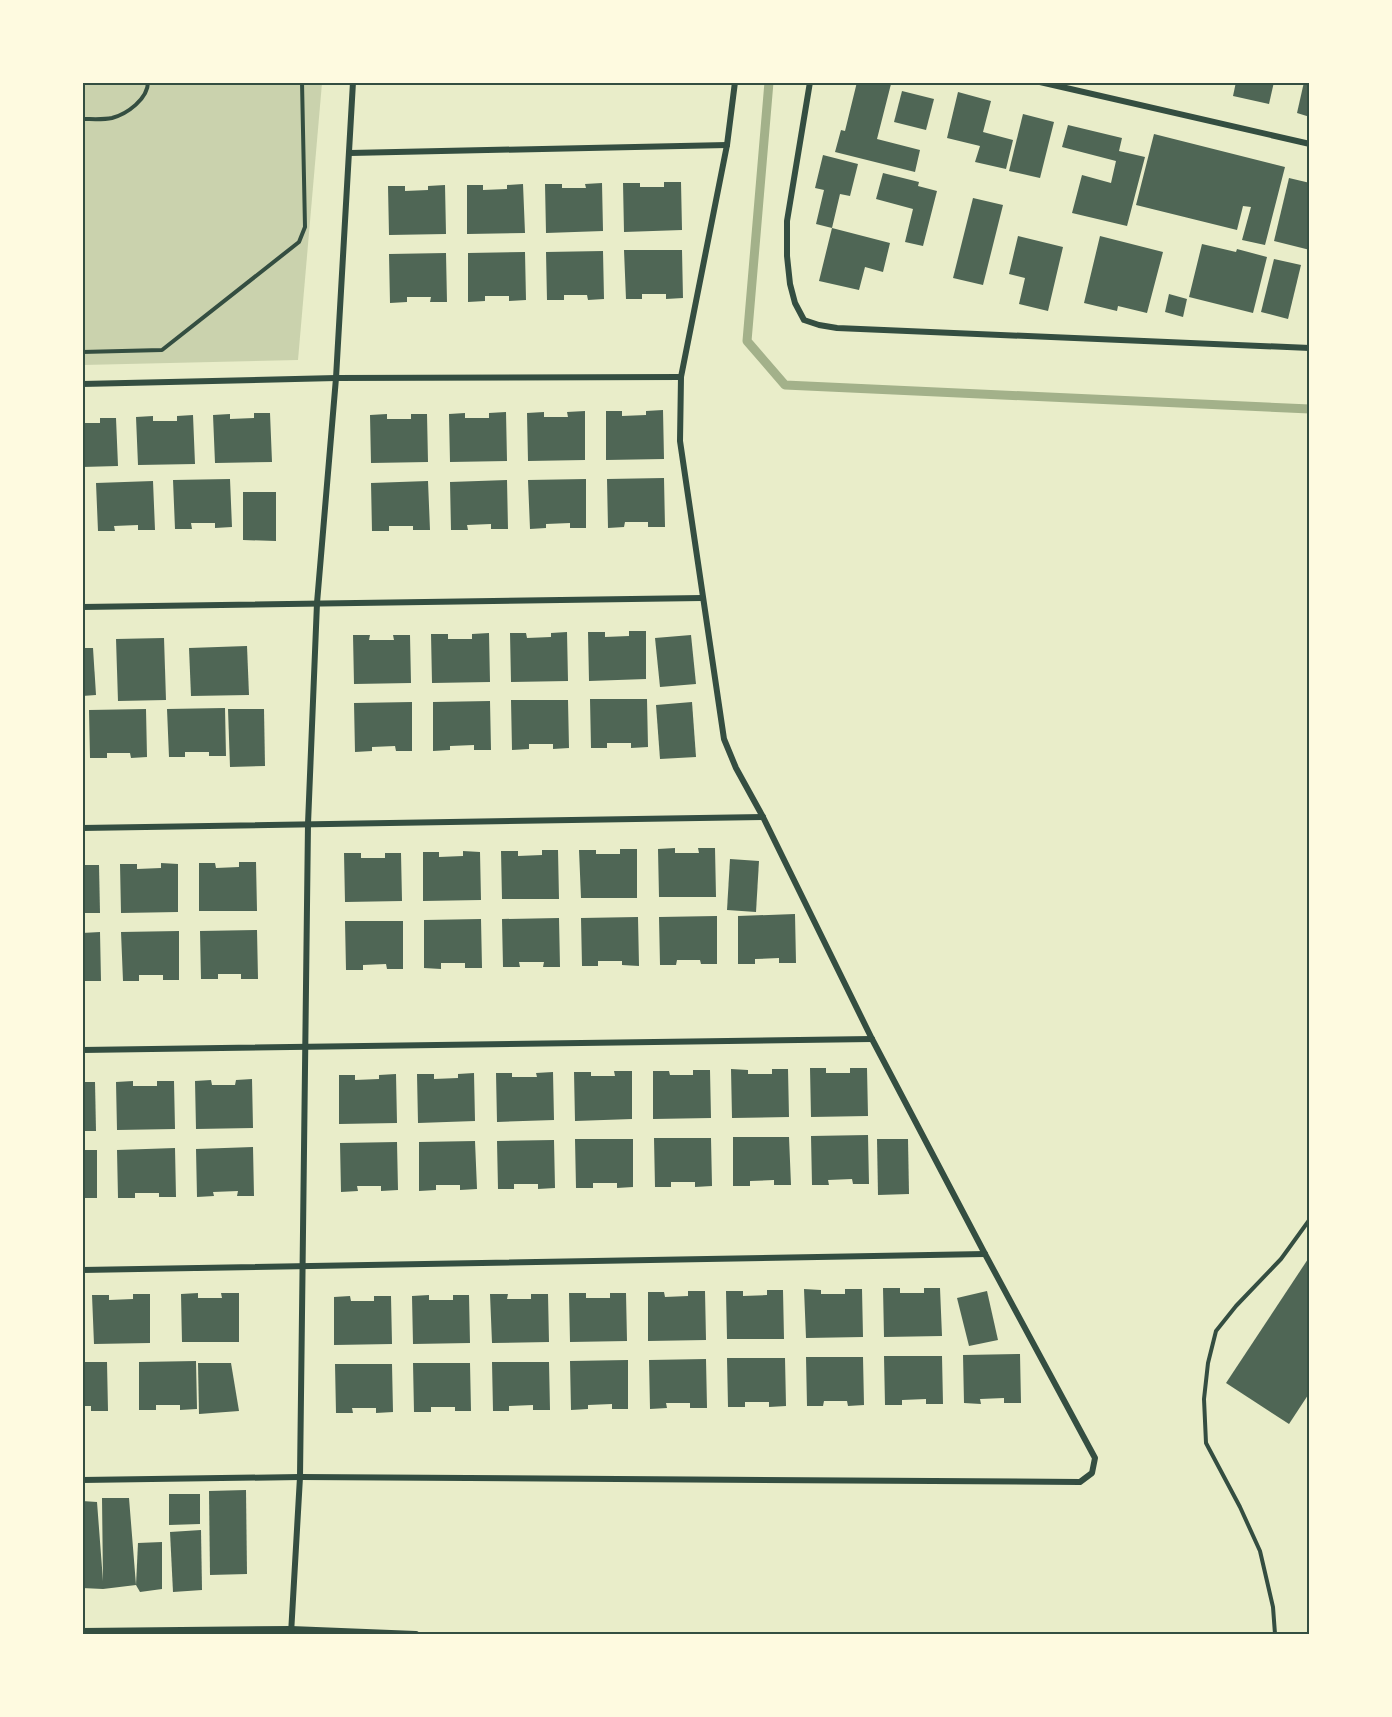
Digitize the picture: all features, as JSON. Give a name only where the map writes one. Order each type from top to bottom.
[{"type":"street","points":[[291,1632],[300,1477],[308,824],[317,603],[336,378],[353,82]]},
{"type":"street","points":[[82,1480],[300,1477],[1080,1482],[1092,1473],[1095,1458],[872,1039],[763,817],[736,768],[724,739],[680,441],[681,377],[727,145],[735,82]]},
{"type":"street","points":[[810,82],[788,220],[787,256],[795,303],[804,320],[837,328],[1310,348]]},
{"type":"street","points":[[1040,82],[1310,144]]},
{"type":"street","points":[[350,153],[727,145]]},
{"type":"street","points":[[82,384],[336,378],[681,377]]},
{"type":"street","points":[[82,607],[702,598]]},
{"type":"street","points":[[82,828],[763,817]]},
{"type":"street","points":[[82,1050],[872,1039]]},
{"type":"street","points":[[82,1270],[985,1254]]},
{"type":"street","points":[[82,1631],[416,1635]]},
{"type":"path","points":[[82,119],[112,118],[135,106],[148,87],[148,82]]},
{"type":"path","points":[[82,352],[162,350],[299,242],[305,227],[302,82]]},
{"type":"path","points":[[1275,1635],[1273,1607],[1260,1551],[1206,1443],[1204,1399],[1208,1363],[1216,1331],[1236,1306],[1281,1259],[1310,1220]]},
{"type":"green space","points":[[82,83],[322,83],[298,360],[83,365]]},
{"type":"building","points":[[857,82],[891,84],[877,139],[920,150],[915,172],[835,152],[841,130],[845,131]]},
{"type":"building","points":[[1236,82],[1274,82],[1269,104],[1233,96]]},
{"type":"building","points":[[1304,82],[1310,82],[1310,117],[1297,113]]},
{"type":"building","points":[[902,91],[934,99],[926,130],[894,122]]},
{"type":"building","points":[[958,92],[991,101],[983,132],[1013,140],[1006,169],[975,162],[980,146],[947,138]]},
{"type":"building","points":[[1023,114],[1054,122],[1040,178],[1009,171]]},
{"type":"building","points":[[1068,125],[1122,138],[1119,151],[1145,157],[1127,226],[1072,213],[1082,175],[1111,183],[1116,161],[1062,147]]},
{"type":"building","points":[[1154,134],[1285,167],[1265,245],[1242,240],[1251,207],[1243,206],[1237,230],[1136,205]]},
{"type":"building","points":[[823,155],[858,164],[850,196],[840,194],[832,228],[816,224],[824,190],[815,188]]},
{"type":"building","points":[[883,173],[919,182],[918,186],[937,191],[923,246],[905,242],[913,209],[876,199]]},
{"type":"building","points":[[1289,178],[1310,183],[1310,250],[1274,241]]},
{"type":"building","points":[[664,182],[681,182],[682,230],[624,232],[623,183],[640,183],[640,187],[664,187]]},
{"type":"building","points":[[602,183],[603,231],[546,233],[545,184],[562,184],[562,188],[586,188],[585,184]]},
{"type":"building","points":[[523,184],[525,233],[467,234],[467,185],[483,185],[483,190],[507,189],[507,185]]},
{"type":"building","points":[[445,185],[446,234],[389,235],[388,186],[405,186],[405,191],[428,190],[428,186]]},
{"type":"building","points":[[973,198],[1003,205],[983,285],[953,278]]},
{"type":"building","points":[[832,228],[890,243],[883,272],[865,267],[859,290],[819,281]]},
{"type":"building","points":[[1018,236],[1063,247],[1048,311],[1019,304],[1025,278],[1009,274]]},
{"type":"building","points":[[1100,236],[1163,252],[1147,313],[1118,306],[1117,311],[1084,303]]},
{"type":"building","points":[[1202,244],[1236,252],[1237,249],[1267,257],[1253,313],[1189,297]]},
{"type":"building","points":[[624,250],[682,250],[683,298],[666,299],[666,294],[642,294],[642,299],[626,299]]},
{"type":"building","points":[[603,251],[604,299],[588,300],[587,295],[564,295],[564,300],[547,300],[546,252]]},
{"type":"building","points":[[525,252],[526,300],[509,301],[509,296],[485,296],[485,301],[468,302],[468,253]]},
{"type":"building","points":[[446,253],[447,302],[430,302],[431,297],[407,297],[407,302],[390,303],[389,254]]},
{"type":"building","points":[[1274,259],[1301,265],[1288,319],[1261,312]]},
{"type":"building","points":[[1169,294],[1187,299],[1183,317],[1165,312]]},
{"type":"building","points":[[663,410],[664,459],[606,460],[606,411],[622,411],[622,416],[646,415],[646,411]]},
{"type":"building","points":[[585,411],[585,460],[528,461],[527,413],[544,412],[544,417],[568,417],[567,412]]},
{"type":"building","points":[[506,412],[507,461],[450,462],[449,414],[465,413],[465,418],[489,418],[489,413]]},
{"type":"building","points":[[254,413],[270,413],[272,462],[215,463],[213,415],[230,414],[230,419],[254,418]]},
{"type":"building","points":[[387,414],[387,419],[411,419],[411,414],[427,414],[428,462],[371,463],[370,415]]},
{"type":"building","points":[[193,415],[195,464],[138,465],[136,417],[153,416],[153,421],[177,421],[177,416]]},
{"type":"building","points":[[100,418],[116,418],[118,466],[82,467],[82,423],[100,423]]},
{"type":"building","points":[[664,478],[665,527],[648,527],[648,522],[625,522],[624,527],[608,528],[607,479]]},
{"type":"building","points":[[230,479],[232,527],[215,528],[215,523],[191,523],[192,529],[175,529],[173,480]]},
{"type":"building","points":[[586,479],[586,528],[570,528],[570,523],[546,524],[546,528],[530,529],[528,480]]},
{"type":"building","points":[[507,480],[508,529],[491,529],[491,524],[467,525],[468,530],[451,530],[450,482]]},
{"type":"building","points":[[153,481],[155,530],[138,530],[138,525],[114,526],[115,531],[98,531],[96,483]]},
{"type":"building","points":[[428,481],[430,530],[413,530],[413,526],[389,526],[389,531],[372,531],[371,483]]},
{"type":"building","points":[[243,492],[276,492],[276,541],[243,540]]},
{"type":"building","points":[[629,631],[646,631],[646,679],[589,681],[588,632],[605,632],[605,637],[629,636]]},
{"type":"building","points":[[567,632],[568,681],[511,682],[510,633],[526,633],[527,638],[551,637],[551,633]]},
{"type":"building","points":[[489,633],[490,682],[432,683],[431,634],[448,634],[448,639],[472,639],[472,634]]},
{"type":"building","points":[[353,635],[370,635],[369,640],[394,640],[393,635],[410,635],[411,683],[354,684]]},
{"type":"building","points":[[691,635],[696,684],[660,687],[655,638]]},
{"type":"building","points":[[164,638],[166,700],[118,701],[116,639]]},
{"type":"building","points":[[247,646],[249,695],[191,696],[189,648]]},
{"type":"building","points":[[82,648],[93,648],[96,695],[82,696]]},
{"type":"building","points":[[590,699],[647,699],[648,747],[631,748],[631,743],[607,743],[607,748],[591,748]]},
{"type":"building","points":[[511,700],[568,700],[569,748],[553,749],[553,744],[529,744],[529,749],[512,750]]},
{"type":"building","points":[[490,701],[491,750],[474,750],[474,745],[450,746],[450,750],[433,751],[433,702]]},
{"type":"building","points":[[412,702],[412,751],[396,751],[395,746],[372,747],[372,751],[355,752],[354,703]]},
{"type":"building","points":[[692,702],[696,757],[660,759],[656,705]]},
{"type":"building","points":[[225,708],[226,756],[209,756],[209,752],[185,752],[185,757],[169,757],[167,709]]},
{"type":"building","points":[[146,709],[147,757],[131,758],[130,753],[107,753],[107,758],[90,758],[89,710]]},
{"type":"building","points":[[228,709],[264,709],[265,766],[230,767]]},
{"type":"building","points":[[675,848],[675,853],[699,853],[698,848],[715,848],[716,897],[659,897],[658,849]]},
{"type":"building","points":[[620,849],[637,849],[637,898],[581,898],[579,850],[596,850],[596,854],[620,854]]},
{"type":"building","points":[[542,850],[558,850],[559,899],[502,899],[501,851],[518,851],[518,856],[542,855]]},
{"type":"building","points":[[463,851],[480,852],[481,900],[423,901],[423,852],[439,852],[439,857],[463,856]]},
{"type":"building","points":[[344,853],[361,853],[361,858],[385,858],[385,853],[401,853],[402,901],[345,902]]},
{"type":"building","points":[[730,859],[759,861],[756,912],[727,910]]},
{"type":"building","points":[[239,862],[256,862],[257,911],[199,911],[199,863],[215,863],[216,868],[239,867]]},
{"type":"building","points":[[161,863],[178,864],[178,912],[121,913],[120,864],[137,864],[137,869],[161,868]]},
{"type":"building","points":[[82,865],[99,865],[100,913],[82,913]]},
{"type":"building","points":[[795,914],[796,963],[779,963],[779,958],[755,959],[755,964],[738,964],[738,916]]},
{"type":"building","points":[[717,916],[717,964],[701,964],[700,960],[677,960],[676,965],[660,965],[659,917]]},
{"type":"building","points":[[638,917],[639,966],[622,965],[622,961],[598,961],[598,966],[582,966],[581,918]]},
{"type":"building","points":[[559,918],[560,967],[543,967],[544,962],[519,962],[520,967],[503,967],[502,919]]},
{"type":"building","points":[[481,919],[482,968],[465,968],[465,963],[441,963],[441,969],[424,968],[424,920]]},
{"type":"building","points":[[345,921],[403,921],[403,969],[387,969],[386,964],[363,965],[363,970],[346,970]]},
{"type":"building","points":[[257,930],[258,979],[241,979],[241,974],[218,974],[218,979],[201,979],[200,931]]},
{"type":"building","points":[[179,931],[179,980],[163,980],[163,975],[139,975],[139,981],[123,981],[121,932]]},
{"type":"building","points":[[100,932],[101,981],[84,981],[82,933]]},
{"type":"building","points":[[810,1068],[826,1068],[826,1073],[850,1073],[850,1068],[867,1068],[868,1116],[811,1117]]},
{"type":"building","points":[[731,1069],[748,1070],[748,1074],[772,1074],[772,1069],[788,1069],[789,1117],[732,1118]]},
{"type":"building","points":[[693,1070],[710,1070],[711,1118],[653,1119],[653,1071],[669,1071],[670,1075],[693,1075]]},
{"type":"building","points":[[614,1071],[632,1071],[632,1119],[575,1121],[574,1072],[591,1072],[591,1076],[615,1076]]},
{"type":"building","points":[[553,1072],[554,1120],[497,1122],[496,1073],[512,1073],[512,1077],[537,1077],[536,1073]]},
{"type":"building","points":[[474,1073],[475,1121],[418,1123],[417,1074],[434,1074],[434,1079],[458,1078],[458,1074]]},
{"type":"building","points":[[396,1074],[397,1123],[339,1124],[339,1075],[355,1075],[355,1080],[379,1079],[379,1075]]},
{"type":"building","points":[[252,1079],[253,1128],[196,1129],[195,1081],[211,1080],[212,1085],[235,1085],[236,1080]]},
{"type":"building","points":[[133,1081],[133,1086],[157,1086],[157,1081],[174,1081],[175,1129],[117,1130],[116,1082]]},
{"type":"building","points":[[82,1082],[95,1082],[96,1131],[82,1131]]},
{"type":"building","points":[[868,1135],[869,1184],[853,1184],[852,1179],[828,1180],[829,1185],[812,1185],[811,1136]]},
{"type":"building","points":[[733,1137],[789,1137],[791,1185],[774,1185],[774,1180],[750,1181],[750,1186],[733,1186]]},
{"type":"building","points":[[654,1138],[711,1138],[712,1186],[695,1187],[695,1182],[671,1182],[671,1187],[655,1187]]},
{"type":"building","points":[[575,1139],[633,1139],[633,1187],[617,1188],[617,1183],[593,1183],[593,1188],[576,1188]]},
{"type":"building","points":[[877,1139],[908,1139],[909,1194],[878,1195]]},
{"type":"building","points":[[554,1140],[555,1188],[538,1189],[538,1184],[514,1184],[514,1189],[498,1189],[497,1141]]},
{"type":"building","points":[[475,1141],[477,1189],[460,1190],[460,1185],[436,1185],[436,1190],[419,1191],[419,1142]]},
{"type":"building","points":[[397,1142],[398,1190],[381,1191],[381,1186],[357,1186],[358,1191],[341,1192],[340,1143]]},
{"type":"building","points":[[253,1147],[254,1196],[237,1196],[238,1191],[213,1192],[214,1196],[197,1197],[196,1149]]},
{"type":"building","points":[[175,1148],[176,1197],[159,1197],[159,1193],[135,1193],[135,1198],[118,1198],[117,1150]]},
{"type":"building","points":[[82,1150],[97,1150],[97,1198],[82,1198]]},
{"type":"building","points":[[1310,1256],[1310,1392],[1289,1424],[1226,1383]]},
{"type":"building","points":[[883,1288],[900,1288],[900,1293],[924,1293],[924,1288],[940,1288],[942,1336],[884,1337]]},
{"type":"building","points":[[804,1289],[821,1290],[821,1294],[845,1294],[845,1289],[862,1289],[863,1337],[806,1338]]},
{"type":"building","points":[[767,1290],[783,1290],[784,1339],[727,1339],[726,1291],[743,1291],[743,1296],[767,1295]]},
{"type":"building","points":[[688,1291],[705,1291],[706,1340],[648,1341],[648,1292],[664,1292],[665,1297],[688,1296]]},
{"type":"building","points":[[987,1291],[998,1340],[969,1346],[957,1298]]},
{"type":"building","points":[[198,1293],[198,1298],[222,1298],[221,1293],[239,1293],[239,1342],[182,1342],[181,1294]]},
{"type":"building","points":[[569,1293],[586,1293],[586,1298],[610,1298],[610,1293],[626,1293],[627,1341],[570,1342]]},
{"type":"building","points":[[133,1294],[150,1294],[150,1343],[94,1344],[92,1295],[109,1295],[109,1300],[133,1299]]},
{"type":"building","points":[[490,1294],[508,1294],[507,1299],[531,1299],[531,1294],[548,1294],[549,1342],[492,1343]]},
{"type":"building","points":[[429,1295],[429,1300],[453,1300],[453,1295],[469,1295],[470,1343],[413,1344],[412,1296]]},
{"type":"building","points":[[350,1296],[351,1301],[374,1301],[374,1296],[391,1296],[392,1344],[334,1345],[334,1297]]},
{"type":"building","points":[[1020,1354],[1021,1403],[1004,1403],[1004,1398],[980,1399],[981,1404],[964,1403],[963,1355]]},
{"type":"building","points":[[884,1356],[942,1356],[943,1404],[926,1404],[926,1399],[902,1400],[902,1405],[885,1405]]},
{"type":"building","points":[[806,1357],[863,1357],[864,1405],[848,1406],[847,1401],[824,1401],[823,1406],[807,1406]]},
{"type":"building","points":[[727,1358],[785,1358],[786,1406],[769,1407],[769,1402],[745,1402],[745,1407],[728,1407]]},
{"type":"building","points":[[706,1359],[707,1408],[690,1408],[690,1403],[666,1403],[667,1408],[650,1409],[649,1360]]},
{"type":"building","points":[[628,1360],[628,1409],[612,1409],[612,1404],[588,1405],[588,1409],[571,1410],[570,1361]]},
{"type":"building","points":[[196,1361],[197,1409],[180,1410],[180,1405],[156,1405],[156,1410],[139,1410],[139,1362]]},
{"type":"building","points":[[82,1362],[107,1362],[108,1411],[91,1411],[91,1406],[82,1406]]},
{"type":"building","points":[[492,1362],[549,1362],[550,1410],[533,1410],[533,1405],[509,1406],[509,1411],[493,1411]]},
{"type":"building","points":[[198,1363],[231,1363],[239,1411],[199,1414]]},
{"type":"building","points":[[413,1363],[470,1363],[471,1411],[455,1411],[455,1407],[431,1407],[431,1412],[414,1412]]},
{"type":"building","points":[[335,1364],[392,1364],[393,1412],[376,1413],[376,1408],[352,1408],[353,1413],[336,1413]]},
{"type":"building","points":[[246,1490],[247,1574],[210,1575],[209,1491]]},
{"type":"building","points":[[169,1494],[200,1494],[200,1524],[169,1525]]},
{"type":"building","points":[[102,1498],[129,1498],[136,1585],[103,1589],[82,1588],[82,1501],[97,1502],[103,1581]]},
{"type":"building","points":[[201,1530],[202,1590],[173,1592],[170,1532]]},
{"type":"building","points":[[162,1542],[162,1589],[140,1592],[136,1585],[138,1543]]},
{"type":"waterway","points":[[769,82],[747,341],[785,385],[1310,409]]}]
